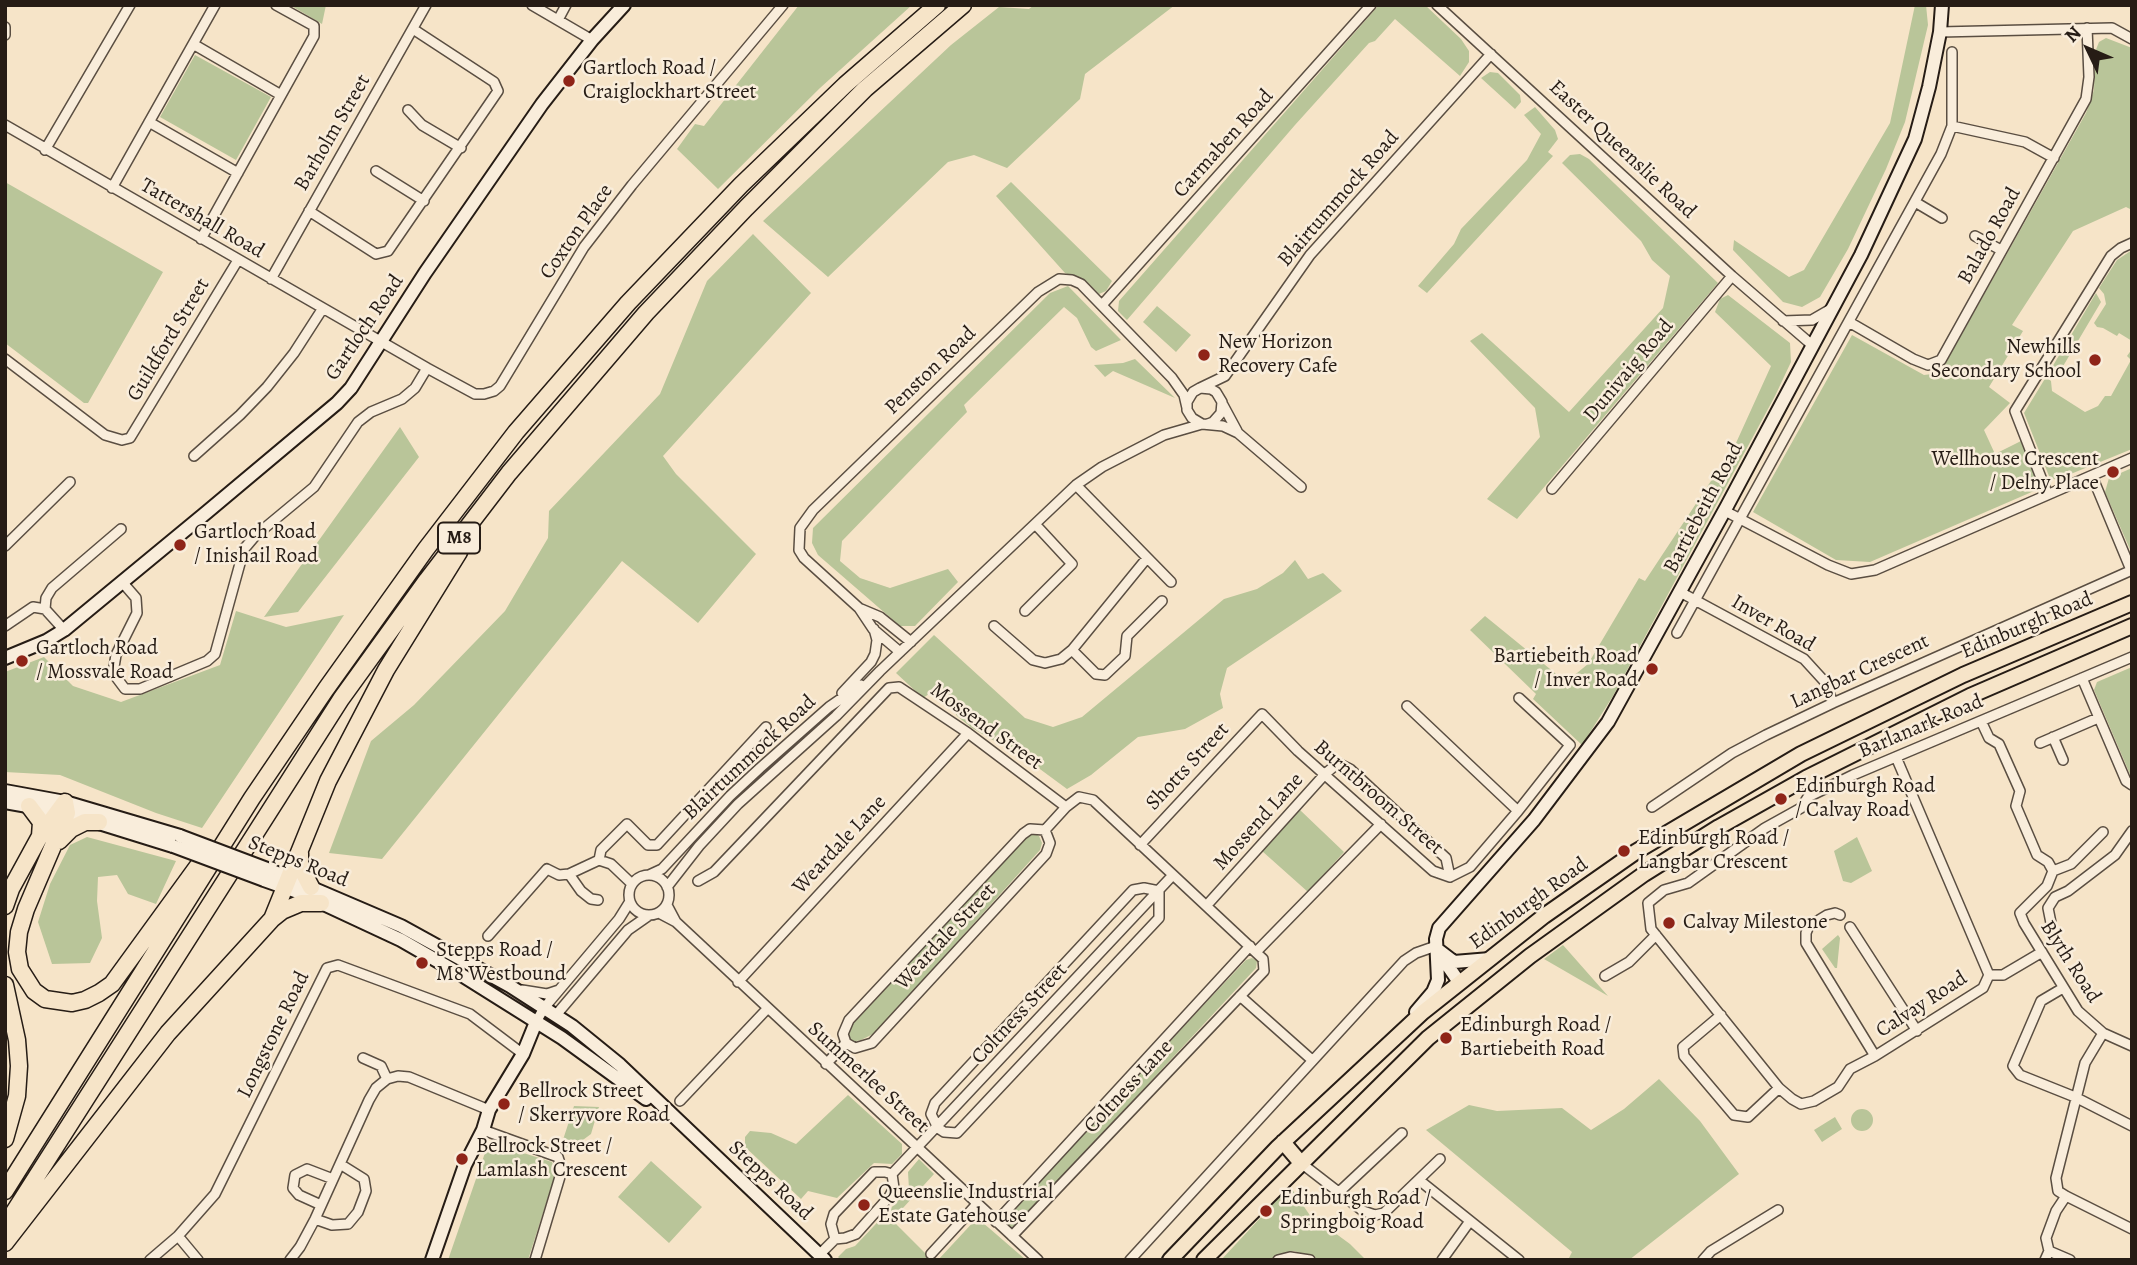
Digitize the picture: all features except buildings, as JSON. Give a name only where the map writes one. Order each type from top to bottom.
[{"type":"highway","name":"M8","points":[[5,1191],[252,798],[426,549],[516,432],[602,332],[741,185],[845,85],[937,5]]},
{"type":"highway","name":"M8","points":[[5,1226],[341,699],[509,472],[646,313],[746,208],[865,89],[963,5]]},
{"type":"highway","points":[[272,919],[328,781],[386,670],[509,472]]},
{"type":"highway","points":[[63,808],[47,841],[19,932],[17,952],[20,969],[34,991],[45,999],[72,1003],[99,993],[111,984],[252,798]]},
{"type":"highway","points":[[29,806],[41,822],[47,841]]},
{"type":"highway","points":[[5,906],[11,889],[47,841],[85,822],[99,822]]},
{"type":"highway","points":[[302,844],[300,866],[311,887]]},
{"type":"highway","points":[[5,1243],[169,1033],[272,919],[282,911],[301,903],[321,903]]},
{"type":"highway","points":[[5,985],[17,1040],[19,1066],[17,1096],[5,1139]]},
{"type":"main road","name":"Gartloch Road","points":[[5,658],[46,641],[64,630],[337,403],[351,388],[433,262],[542,104],[592,40],[624,5]]},
{"type":"main road","name":"Bartiebeith Road","points":[[1436,947],[1437,933],[1441,925],[1534,820],[1608,722],[1725,511],[1890,197],[1915,139],[1940,32],[1942,5]]},
{"type":"main road","name":"Edinburgh Road","points":[[1170,1260],[1283,1142],[1390,1041],[1459,982],[1544,916],[1637,852],[1801,754],[1963,676],[2132,603]]},
{"type":"main road","name":"Edinburgh Road","points":[[1204,1260],[1428,1038],[1530,956],[1644,874],[1719,827],[1806,778],[1970,696],[2132,626]]},
{"type":"main road","name":"Stepps Road","points":[[5,791],[177,841],[288,883],[321,903],[401,940],[536,1022],[688,1130]]},
{"type":"main road","name":"Stepps Road","points":[[5,802],[63,808],[99,822],[177,841]]},
{"type":"main road","name":"Stepps Road","points":[[288,883],[311,887],[401,926],[510,986],[556,1015],[620,1065],[822,1257]]},
{"type":"main road","points":[[1436,947],[1454,962],[1490,959]]},
{"type":"main road","points":[[1436,947],[1472,1002]]},
{"type":"main road","points":[[1390,1041],[1397,1028],[1416,1012],[1433,992],[1438,980],[1436,947]]},
{"type":"main road","points":[[523,1054],[548,1030],[556,1015]]},
{"type":"main road","points":[[432,1260],[465,1165],[483,1130],[489,1110],[523,1054],[536,1022]]},
{"type":"main road","points":[[1283,1142],[1301,1163]]},
{"type":"street","points":[[45,150],[130,5]]},
{"type":"street","points":[[112,188],[215,5]]},
{"type":"street","points":[[201,239],[314,36],[314,26],[276,5]]},
{"type":"street","name":"Barholm Street","points":[[271,279],[426,5]]},
{"type":"street","points":[[532,5],[592,40]]},
{"type":"street","points":[[558,20],[566,5]]},
{"type":"street","name":"Coxton Place","points":[[382,342],[475,394],[494,391],[500,386],[584,247],[632,185],[783,5]]},
{"type":"street","name":"Carmaben Road","points":[[1102,305],[1371,5]]},
{"type":"street","name":"Easter Queenslie Road","points":[[1437,5],[1732,276],[1812,345]]},
{"type":"street","points":[[5,27],[5,35]]},
{"type":"street","points":[[1940,32],[2112,27],[2132,39]]},
{"type":"street","name":"Balado Road","points":[[1849,322],[1913,359],[1928,365],[1941,360],[2086,99],[2089,77],[2087,28]]},
{"type":"street","points":[[309,211],[376,254],[388,251],[498,91],[494,82],[413,29]]},
{"type":"street","points":[[193,44],[281,95]]},
{"type":"street","name":"Bartiebeith Road","points":[[1677,633],[1941,153],[1952,125],[1952,52]]},
{"type":"street","name":"Blairtummock Road","points":[[1222,402],[1225,376],[1310,255],[1491,54]]},
{"type":"street","points":[[408,110],[422,125],[461,148]]},
{"type":"street","points":[[149,121],[238,173]]},
{"type":"street","name":"Tattershall Road","points":[[5,125],[382,342]]},
{"type":"street","points":[[1952,125],[2025,142],[2054,158]]},
{"type":"street","points":[[376,171],[424,201]]},
{"type":"street","points":[[1915,202],[1942,218]]},
{"type":"street","points":[[1975,236],[2001,250]]},
{"type":"street","points":[[2047,494],[2015,411],[2112,256],[2120,248],[2132,243]]},
{"type":"street","name":"Guildford Street","points":[[5,359],[105,435],[122,440],[130,438],[238,260]]},
{"type":"street","name":"Dunivaig Road","points":[[1552,489],[1732,276]]},
{"type":"street","name":"Penston Road","points":[[900,652],[873,629],[859,608],[804,558],[799,550],[798,537],[804,520],[1044,288],[1059,279],[1081,284],[1172,378]]},
{"type":"street","points":[[1783,321],[1812,320],[1833,307]]},
{"type":"street","points":[[194,456],[267,387],[294,353],[323,308]]},
{"type":"street","points":[[122,583],[136,598],[137,613],[116,655],[113,673],[125,689],[139,689],[207,661],[215,654],[244,549],[314,487],[358,422],[371,412],[402,400],[415,388],[427,368]]},
{"type":"street","name":"Blairtummock Road","points":[[1198,389],[1225,376]]},
{"type":"street","points":[[1172,378],[1198,389],[1210,389],[1222,402],[1238,433]]},
{"type":"street","points":[[1172,378],[1184,395],[1192,418],[1238,433],[1301,487]]},
{"type":"street","points":[[1187,409],[1189,396],[1198,389]]},
{"type":"street","points":[[1205,424],[1218,418],[1222,402]]},
{"type":"street","name":"Blairtummock Road","points":[[1164,435],[1180,422],[1187,409]]},
{"type":"street","name":"Blairtummock Road","points":[[667,887],[699,846],[738,804],[836,716],[1076,485],[1123,455],[1164,435],[1205,424]]},
{"type":"street","points":[[1725,511],[1828,565],[1852,574],[1875,570],[2132,458]]},
{"type":"street","points":[[2091,476],[2131,570]]},
{"type":"street","points":[[5,545],[70,482]]},
{"type":"street","points":[[1076,485],[1171,582]]},
{"type":"street","points":[[1025,611],[1072,564],[1035,524]]},
{"type":"street","points":[[45,609],[46,598],[52,588],[121,529]]},
{"type":"street","points":[[994,626],[1027,657],[1037,662],[1053,662],[1072,650],[1147,558]]},
{"type":"street","name":"Langbar Crescent","points":[[1651,807],[1732,753],[1832,703],[2131,570]]},
{"type":"street","name":"Inver Road","points":[[1680,593],[1804,659],[1825,682],[1832,703]]},
{"type":"street","points":[[1072,650],[1096,674],[1105,675],[1125,656],[1128,636],[1162,601]]},
{"type":"street","points":[[5,626],[33,607],[45,609],[64,630]]},
{"type":"street","name":"Penston Road","points":[[859,608],[880,617],[911,642]]},
{"type":"street","points":[[829,707],[871,662],[877,646],[873,629]]},
{"type":"street","name":"Barlanark Road","points":[[1779,1088],[1651,929],[1648,903],[1664,890],[1688,883],[1765,828],[1801,808],[1808,797],[1853,775],[2132,657]]},
{"type":"street","name":"Blairtummock Road","points":[[649,875],[662,869],[730,796],[829,707],[880,671]]},
{"type":"street","points":[[2082,678],[2126,780],[2132,785]]},
{"type":"street","name":"Mossend Street","points":[[698,881],[713,872],[889,688],[899,687],[968,733],[1066,807]]},
{"type":"street","points":[[1450,877],[1470,867],[1570,745],[1519,698]]},
{"type":"street","points":[[1407,706],[1518,811]]},
{"type":"street","name":"Burntbroom Street","points":[[1262,714],[1298,751],[1433,871],[1450,877]]},
{"type":"street","name":"Shotts Street","points":[[1140,845],[1262,714]]},
{"type":"street","points":[[2040,743],[2098,718]]},
{"type":"street","points":[[1981,722],[1989,738],[1999,744],[2020,790],[2016,806],[2037,855],[2048,862],[2053,871],[2071,864],[2103,832]]},
{"type":"street","points":[[599,860],[601,850],[627,824],[649,845],[657,845],[766,727]]},
{"type":"street","name":"Weardale Lane","points":[[738,982],[968,733]]},
{"type":"street","points":[[2053,737],[2063,760]]},
{"type":"street","name":"Calvay Road","points":[[1779,1088],[1801,1104],[1814,1101],[1838,1087],[1850,1069],[1917,1031],[1983,988],[1989,975],[1896,757]]},
{"type":"street","name":"Burntbroom Street","points":[[1338,763],[1350,769],[1446,859],[1450,877]]},
{"type":"street","name":"Mossend Lane","points":[[1207,905],[1338,763]]},
{"type":"street","points":[[1066,807],[1079,797],[1093,800],[1256,952]]},
{"type":"street","name":"Weardale Street","points":[[1045,830],[1066,807]]},
{"type":"street","name":"Coltness Lane","points":[[996,1222],[1381,824]]},
{"type":"street","name":"Weardale Street","points":[[1030,829],[1045,830],[1050,843],[1046,854],[872,1043],[855,1048],[846,1043],[843,1034],[849,1020],[1023,834],[1030,829]]},
{"type":"street","points":[[2051,923],[2048,908],[2055,897],[2068,891],[2115,855],[2132,831]]},
{"type":"street","points":[[488,936],[547,869],[559,875],[569,874],[599,860],[611,864],[632,884]]},
{"type":"street","name":"Blyth Road","points":[[2053,871],[2047,886],[2021,913],[2024,923],[2078,1011],[2103,1033],[2132,1046]]},
{"type":"street","points":[[569,874],[581,891],[598,900]]},
{"type":"street","points":[[556,1015],[628,930],[648,916],[659,913],[667,905],[667,887],[663,881],[649,875],[639,877],[628,893],[629,903],[634,910],[648,916]]},
{"type":"street","name":"Coltness Street","points":[[892,1174],[1172,876]]},
{"type":"street","points":[[1144,888],[1159,891],[1159,918],[1150,928],[957,1133],[944,1132],[938,1128],[931,1114],[935,1103],[1133,890],[1144,888]]},
{"type":"street","points":[[536,1022],[544,1008],[619,919],[629,903]]},
{"type":"street","points":[[667,905],[676,922]]},
{"type":"street","points":[[659,913],[676,922]]},
{"type":"street","points":[[1840,915],[1827,915],[1809,926],[1805,933],[1806,943],[1875,1056]]},
{"type":"street","name":"Summerlee Street","points":[[676,922],[1038,1260]]},
{"type":"street","points":[[1850,927],[1917,1031]]},
{"type":"street","points":[[1605,976],[1629,962],[1656,934]]},
{"type":"street","points":[[1130,1260],[1404,961],[1416,953],[1436,947]]},
{"type":"street","name":"Coltness Lane","points":[[1012,1236],[1264,971],[1256,952]]},
{"type":"street","points":[[1989,975],[2003,975],[2042,952]]},
{"type":"street","name":"Longstone Road","points":[[150,1260],[178,1236],[215,1194],[327,968],[338,965],[471,1014],[523,1054]]},
{"type":"street","points":[[1614,971],[1622,981]]},
{"type":"street","points":[[510,986],[536,994],[559,990]]},
{"type":"street","points":[[2063,988],[2041,1001],[2013,1066],[2020,1075],[2075,1097],[2132,1126]]},
{"type":"street","points":[[1240,996],[1312,1060]]},
{"type":"street","points":[[680,1101],[767,1009]]},
{"type":"street","points":[[1721,1015],[1683,1047],[1684,1056],[1734,1115],[1748,1117],[1779,1088]]},
{"type":"street","points":[[2103,1033],[2085,1063],[2056,1178],[2058,1191],[2132,1229]]},
{"type":"street","name":"Weardale Street","points":[[826,1064],[846,1043]]},
{"type":"street","points":[[363,1058],[381,1066],[387,1079]]},
{"type":"street","points":[[290,1260],[315,1219],[369,1100],[376,1088],[387,1079],[409,1077],[489,1110]]},
{"type":"street","points":[[483,1130],[558,1157],[562,1170],[535,1260]]},
{"type":"street","points":[[1338,1193],[1402,1133]]},
{"type":"street","points":[[1301,1163],[1363,1211],[1375,1215],[1384,1213],[1440,1159]]},
{"type":"street","points":[[315,1219],[332,1225],[348,1224],[358,1212],[366,1191],[364,1179],[340,1164]]},
{"type":"street","points":[[321,1205],[299,1195],[293,1188],[295,1175],[307,1169],[333,1179]]},
{"type":"street","name":"Coltness Street","points":[[835,1239],[831,1224],[834,1214],[874,1172],[892,1174]]},
{"type":"street","name":"Coltness Street","points":[[822,1257],[835,1239],[856,1234],[890,1197],[894,1188],[892,1174]]},
{"type":"street","points":[[1419,1180],[1519,1260]]},
{"type":"street","points":[[2066,1196],[2056,1211],[2046,1238],[2047,1255],[2070,1260]]},
{"type":"street","points":[[931,1254],[978,1204]]},
{"type":"street","points":[[1703,1260],[1711,1251],[1778,1210]]},
{"type":"street","points":[[1442,1260],[1470,1221]]},
{"type":"street","points":[[178,1236],[198,1260]]},
{"type":"street","points":[[1278,1260],[1299,1257],[1310,1260]]},
{"type":"green space","points":[[290,5],[326,5],[322,24]]},
{"type":"green space","points":[[799,5],[912,5],[820,88],[718,189],[677,149],[695,124],[704,126]]},
{"type":"green space","points":[[1034,5],[1175,5],[1085,74],[1080,99],[1007,168],[974,155],[948,162],[828,277],[763,221],[951,45],[999,7],[1029,9]]},
{"type":"green space","points":[[1379,5],[1425,5],[1461,39],[1469,51],[1469,62],[1460,76],[1395,19],[1375,41],[1369,43],[1295,125],[1127,320],[1118,311],[1119,301]]},
{"type":"green space","points":[[1915,5],[1926,5],[1928,25],[1905,122],[1886,169],[1848,249],[1820,297],[1802,307],[1783,302],[1733,250],[1734,240],[1789,277],[1804,270],[1890,123]]},
{"type":"green space","points":[[2106,38],[2132,48],[2132,210],[2126,207],[2073,231],[2012,325],[2023,331],[1989,387],[2010,403],[1984,430],[1995,454],[2021,441],[2041,488],[1870,562],[1836,560],[1753,512],[1852,335],[1924,375],[1940,373],[2086,113],[2094,90],[2095,52],[2099,42]]},
{"type":"green space","points":[[195,55],[271,97],[236,160],[160,117]]},
{"type":"green space","points":[[1490,72],[1498,73],[1520,95],[1521,102],[1515,109],[1481,78]]},
{"type":"green space","points":[[1535,107],[1555,130],[1558,139],[1548,152],[1553,156],[1427,293],[1418,286],[1454,244],[1461,229],[1527,160],[1541,134],[1524,115]]},
{"type":"green space","points":[[1580,154],[1589,159],[1718,283],[1517,519],[1487,499],[1540,437],[1535,408],[1470,341],[1482,333],[1569,412],[1663,308],[1670,276],[1652,260],[1641,241],[1562,163],[1570,155]]},
{"type":"green space","points":[[5,182],[163,272],[88,403],[84,403],[5,343]]},
{"type":"green space","points":[[1011,182],[1112,281],[1106,291],[1099,294],[1087,282],[1065,273],[996,196]]},
{"type":"green space","points":[[753,234],[811,293],[663,456],[676,474],[756,554],[698,623],[622,561],[382,859],[329,853],[371,741],[414,705],[505,611],[548,538],[549,511],[660,394],[707,281]]},
{"type":"green space","points":[[2132,250],[2132,341],[2119,333],[2117,336],[2097,327],[2094,323],[2106,304],[2104,294],[2099,288],[2117,260]]},
{"type":"green space","points":[[1068,286],[1121,340],[1096,351],[1091,347],[1077,318],[1064,307],[964,405],[967,412],[842,541],[840,561],[860,578],[890,588],[948,569],[958,582],[915,626],[900,626],[818,555],[812,543],[813,528],[1050,293]]},
{"type":"green space","points":[[2096,293],[2101,302],[2059,373],[2051,369]]},
{"type":"green space","points":[[1728,295],[1790,343],[1791,362],[1613,696],[1582,745],[1533,699],[1536,694],[1470,630],[1485,616],[1566,682],[1588,664],[1639,578],[1645,581],[1736,443],[1771,366],[1715,312],[1720,299]]},
{"type":"green space","points":[[1157,306],[1191,335],[1176,352],[1143,322]]},
{"type":"green space","points":[[2132,349],[2132,449],[2056,480],[2049,476],[2024,413],[2046,377],[2051,381],[2052,391],[2085,412],[2098,406],[2105,396],[2111,396],[2131,360],[2127,356]]},
{"type":"green space","points":[[1135,359],[1175,398],[1113,371],[1105,377],[1094,365],[1123,363]]},
{"type":"green space","points":[[400,427],[419,457],[298,612],[264,617]]},
{"type":"green space","points":[[2132,468],[2132,554],[2105,492],[2109,478]]},
{"type":"green space","points":[[1295,560],[1308,579],[1323,573],[1342,591],[1227,668],[1220,694],[1223,708],[1185,729],[1138,737],[1091,775],[1067,789],[1029,761],[972,728],[933,694],[923,698],[896,673],[934,635],[1025,718],[1053,727],[1082,717],[1224,599],[1257,589],[1283,573]]},
{"type":"green space","points":[[236,611],[286,627],[344,615],[202,828],[60,775],[5,772],[5,672],[44,657],[73,686],[121,702],[220,665]]},
{"type":"green space","points":[[2132,667],[2132,779],[2094,690],[2097,682]]},
{"type":"green space","points":[[1300,810],[1344,852],[1308,892],[1262,851]]},
{"type":"green space","points":[[1033,833],[1039,836],[1042,843],[1040,850],[875,1033],[852,1042],[847,1038],[853,1024]]},
{"type":"green space","points":[[87,837],[176,861],[156,904],[128,894],[117,875],[98,877],[97,901],[102,938],[90,963],[52,964],[38,922],[50,884],[70,845]]},
{"type":"green space","points":[[1857,837],[1872,871],[1851,883],[1843,881],[1834,851]]},
{"type":"green space","points":[[1838,935],[1840,938],[1835,968],[1822,949]]},
{"type":"green space","points":[[1563,945],[1608,996],[1544,959]]},
{"type":"green space","points":[[1252,958],[1257,961],[1256,968],[1017,1225],[1009,1228],[1004,1222],[1005,1217],[1246,960]]},
{"type":"green space","points":[[1659,1079],[1700,1121],[1739,1174],[1629,1260],[1568,1260],[1572,1252],[1426,1130],[1469,1105],[1497,1111],[1562,1108],[1591,1130],[1624,1109]]},
{"type":"green space","points":[[848,1095],[902,1144],[902,1154],[892,1164],[874,1163],[837,1198],[808,1191],[801,1199],[745,1147],[745,1137],[750,1131],[771,1133],[796,1144]]},
{"type":"green space","points":[[574,1106],[599,1107],[591,1134],[564,1154],[560,1149]]},
{"type":"green space","points":[[1862,1109],[1872,1116],[1873,1120],[1866,1130],[1862,1131],[1852,1124],[1851,1120],[1858,1110]]},
{"type":"green space","points":[[1835,1117],[1842,1129],[1822,1142],[1814,1130]]},
{"type":"green space","points":[[495,1144],[552,1162],[556,1172],[528,1260],[448,1260],[487,1147]]},
{"type":"green space","points":[[919,1159],[934,1174],[892,1220],[927,1255],[926,1260],[841,1260],[838,1257],[846,1249],[855,1246],[909,1189],[908,1172]]},
{"type":"green space","points":[[651,1161],[702,1207],[669,1243],[618,1197]]},
{"type":"green space","points":[[1290,1186],[1309,1214],[1350,1244],[1366,1260],[1322,1260],[1294,1251],[1277,1255],[1270,1260],[1221,1260]]},
{"type":"green space","points":[[977,1218],[989,1228],[1026,1260],[938,1260]]},
{"type":"place","name":"Gartloch Road / Craiglockhart Street","points":[[569,81]]},
{"type":"place","name":"New Horizon Recovery Cafe","points":[[1204,355]]},
{"type":"place","name":"Newhills Secondary School","points":[[2095,360]]},
{"type":"place","name":"Wellhouse Crescent / Delny Place","points":[[2113,472]]},
{"type":"place","name":"Gartloch Road / Inishail Road","points":[[180,545]]},
{"type":"place","name":"Gartloch Road / Mossvale Road","points":[[22,661]]},
{"type":"place","name":"Bartiebeith Road / Inver Road","points":[[1652,669]]},
{"type":"place","name":"Edinburgh Road / Calvay Road","points":[[1781,799]]},
{"type":"place","name":"Edinburgh Road / Langbar Crescent","points":[[1624,851]]},
{"type":"place","name":"Calvay Milestone","points":[[1669,923]]},
{"type":"place","name":"Stepps Road / M8 Westbound","points":[[422,963]]},
{"type":"place","name":"Edinburgh Road / Bartiebeith Road","points":[[1446,1038]]},
{"type":"place","name":"Bellrock Street / Skerryvore Road","points":[[504,1104]]},
{"type":"place","name":"Bellrock Street / Lamlash Crescent","points":[[462,1159]]},
{"type":"place","name":"Queenslie Industrial Estate Gatehouse","points":[[864,1205]]},
{"type":"place","name":"Edinburgh Road / Springboig Road","points":[[1266,1211]]}]
